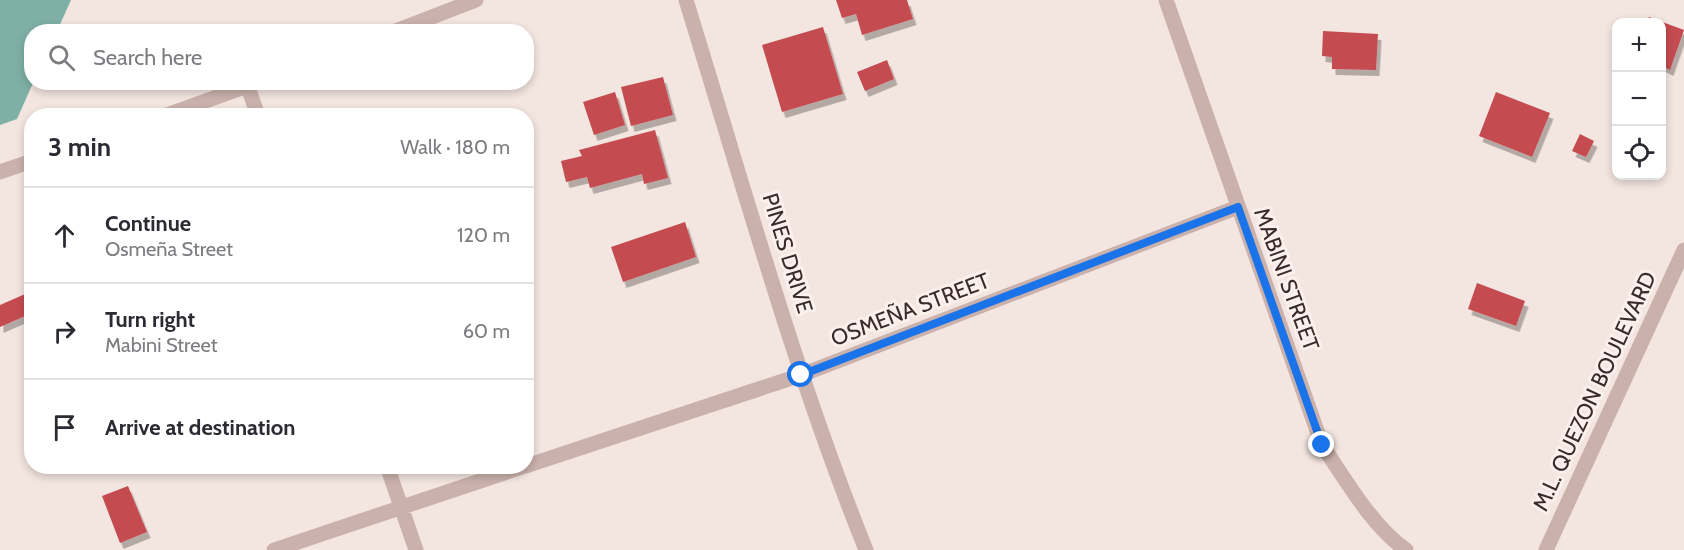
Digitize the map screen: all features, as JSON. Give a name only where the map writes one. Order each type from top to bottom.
[{"type":"street","points":[[414,24],[476,0]]},
{"type":"street","name":"PINES DRIVE","points":[[686,0],[801,375],[866,550]]},
{"type":"street","name":"MABINI STREET","points":[[1166,0],[1322,445],[1354,493],[1395,542],[1406,550]]},
{"type":"street","points":[[187,108],[239,90]]},
{"type":"street","points":[[254,90],[257,108]]},
{"type":"street","points":[[0,172],[24,164]]},
{"type":"street","name":"OSMEÑA STREET","points":[[534,463],[801,375],[1238,207]]},
{"type":"street","name":"M.L. QUEZON BOULEVARD","points":[[1546,550],[1684,250]]},
{"type":"street","points":[[390,474],[416,550]]},
{"type":"street","name":"OSMEÑA STREET","points":[[274,550],[502,474]]},
{"type":"water","points":[[0,0],[71,0],[60,24],[24,24],[24,90],[30,90],[17,119],[0,125]]},
{"type":"building","points":[[836,0],[907,0],[913,19],[862,35],[856,14],[842,18]]},
{"type":"building","points":[[1666,23],[1684,30],[1670,70],[1666,68]]},
{"type":"building","points":[[823,27],[843,94],[782,112],[762,45]]},
{"type":"building","points":[[1323,31],[1378,34],[1376,70],[1332,69],[1332,57],[1322,56]]},
{"type":"building","points":[[887,60],[894,79],[865,91],[857,72]]},
{"type":"building","points":[[663,77],[673,115],[631,126],[621,87]]},
{"type":"building","points":[[615,92],[625,125],[594,135],[583,102]]},
{"type":"building","points":[[1496,92],[1550,113],[1532,157],[1479,136]]},
{"type":"building","points":[[655,130],[668,178],[644,184],[642,174],[590,188],[587,177],[566,182],[561,161],[582,156],[579,150]]},
{"type":"building","points":[[1580,134],[1594,141],[1586,157],[1572,151]]},
{"type":"building","points":[[685,222],[696,257],[623,282],[611,247]]},
{"type":"building","points":[[1477,283],[1525,301],[1516,326],[1468,309]]},
{"type":"building","points":[[24,294],[24,316],[0,327],[0,305]]},
{"type":"building","points":[[128,486],[147,532],[120,543],[102,496]]},
{"type":"route","points":[[801,375],[1238,207],[1322,445]]}]
